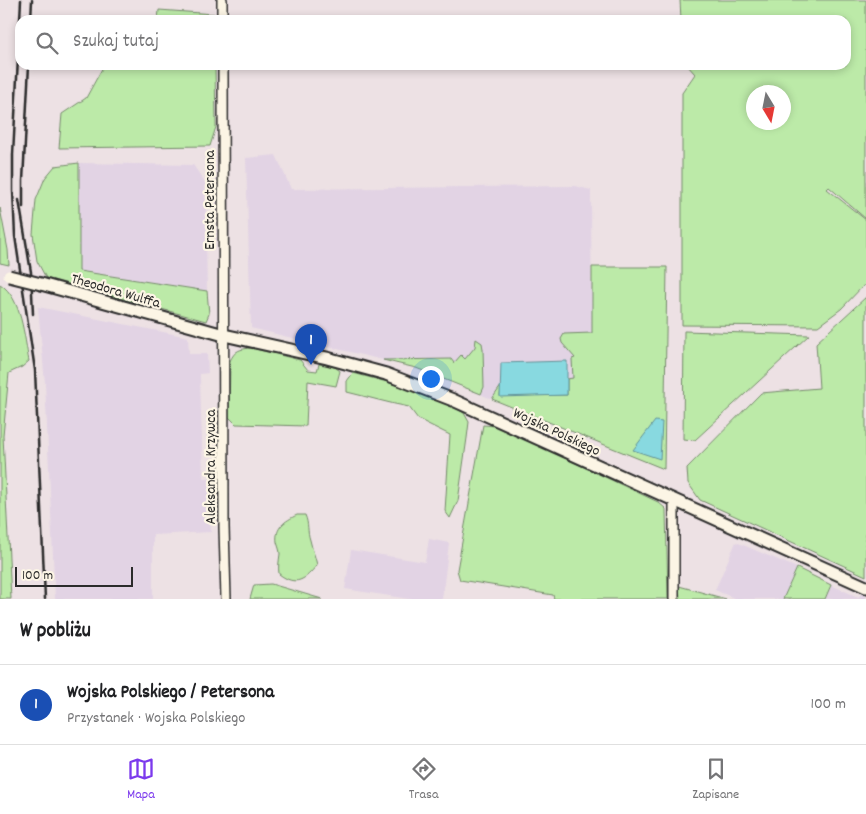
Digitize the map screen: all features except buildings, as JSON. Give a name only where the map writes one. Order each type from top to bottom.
[{"type":"street","points":[[222,0],[222,15]]},
{"type":"street","name":"Ernsta Petersona","points":[[222,70],[224,335]]},
{"type":"street","name":"Theodora Wulffa","points":[[4,275],[224,335]]},
{"type":"street","name":"Wojska Polskiego","points":[[224,335],[327,358],[386,374],[453,400],[866,586]]},
{"type":"street","name":"Aleksandra Krzywca","points":[[224,335],[226,599]]},
{"type":"street","points":[[674,500],[674,599]]},
{"type":"shaded area","points":[[276,155],[291,189],[575,186],[591,190],[592,340],[665,337],[664,469],[416,368],[251,328],[246,158]]},
{"type":"shaded area","points":[[79,163],[193,165],[205,182],[207,291],[79,271]]},
{"type":"shaded area","points":[[38,307],[188,337],[189,354],[207,354],[208,373],[200,374],[203,478],[220,478],[220,502],[209,503],[211,532],[153,535],[153,599],[55,599],[45,383]]},
{"type":"shaded area","points":[[429,539],[449,543],[442,599],[409,599],[345,589],[351,550],[425,562]]},
{"type":"shaded area","points":[[736,542],[797,568],[783,599],[736,599],[715,590]]},
{"type":"shaded area","points":[[831,585],[858,597],[863,593],[866,595],[866,599],[825,599]]},
{"type":"green space","points":[[680,0],[866,0],[866,219],[829,187],[827,189],[866,220],[866,283],[841,309],[818,326],[682,325],[682,93],[695,74],[691,70],[851,70],[851,15],[681,15]]},
{"type":"green space","points":[[159,10],[214,14],[214,15],[158,15]]},
{"type":"green space","points":[[101,70],[215,70],[216,127],[210,146],[59,148],[62,114],[86,98]]},
{"type":"green space","points":[[79,163],[79,271],[207,291],[209,314],[206,321],[46,278],[37,261],[33,234],[36,200],[45,178],[55,166]]},
{"type":"green space","points":[[0,208],[8,250],[9,265],[0,263]]},
{"type":"green space","points":[[592,267],[667,267],[664,469],[492,399],[501,386],[500,396],[567,395],[567,379],[573,378],[572,359],[575,358],[562,343],[561,339],[564,334],[592,333]]},
{"type":"green space","points":[[0,284],[7,290],[18,308],[29,361],[22,367],[9,373],[3,436],[11,599],[0,599]]},
{"type":"green space","points":[[866,297],[866,576],[700,500],[688,483],[687,468],[761,393],[819,388],[816,343]]},
{"type":"green space","points":[[684,331],[809,335],[695,440],[683,439]]},
{"type":"green space","points":[[476,339],[482,343],[483,349],[484,387],[481,394],[416,368],[383,360],[451,359],[454,363],[461,355],[465,359],[475,347]]},
{"type":"green space","points":[[251,348],[300,360],[308,370],[317,371],[319,364],[335,367],[340,371],[336,386],[308,381],[306,426],[236,424],[229,417],[230,361],[238,351]]},
{"type":"green space","points":[[353,373],[387,382],[443,401],[464,413],[469,422],[467,438],[458,501],[450,518],[445,511],[450,435],[418,419],[409,407],[347,392],[347,381]]},
{"type":"green space","points":[[483,425],[497,426],[658,502],[666,509],[668,599],[554,599],[553,595],[460,580],[457,570]]},
{"type":"green space","points":[[297,515],[305,515],[317,565],[304,578],[295,581],[279,574],[280,552],[277,537],[279,528]]},
{"type":"green space","points":[[797,568],[831,585],[825,599],[783,599]]},
{"type":"green space","points":[[271,584],[322,599],[250,599],[254,585]]},
{"type":"green space","points":[[679,586],[726,599],[680,599]]},
{"type":"water","points":[[567,361],[567,395],[500,397],[501,363]]},
{"type":"water","points":[[655,421],[662,422],[660,459],[633,450]]},
{"type":"railway","points":[[20,15],[21,0]]},
{"type":"railway","points":[[31,15],[32,0]]},
{"type":"railway","points":[[17,70],[13,155],[15,236],[35,370],[45,599]]},
{"type":"railway","points":[[23,207],[29,70]]},
{"type":"railway","points":[[19,200],[31,272],[33,314]]},
{"type":"place","name":"Wojska Polskiego / Petersona","points":[[311,365]]}]
